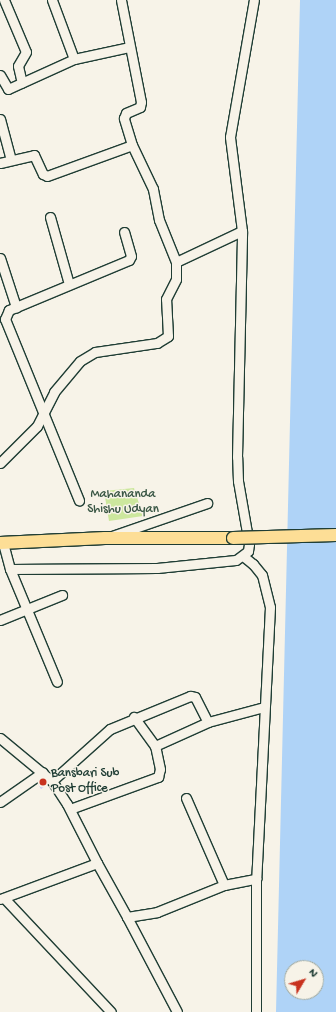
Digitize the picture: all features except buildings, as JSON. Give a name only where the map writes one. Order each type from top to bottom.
[{"type":"main road","points":[[1,543],[106,538],[233,538],[336,535]]},
{"type":"street","points":[[4,0],[26,52],[18,66],[22,83]]},
{"type":"street","points":[[52,0],[74,58]]},
{"type":"street","points":[[0,463],[27,438],[44,415],[54,392],[65,376],[80,361],[95,352],[157,343],[168,336],[166,299],[176,279],[176,262],[159,220],[152,186],[132,145],[124,115],[140,107],[142,102],[129,47],[121,0]]},
{"type":"street","points":[[10,569],[157,568],[236,560],[243,556],[249,544],[238,481],[237,457],[242,231],[230,137],[254,0]]},
{"type":"street","points":[[0,75],[4,92],[74,58],[129,47]]},
{"type":"street","points":[[0,119],[12,160]]},
{"type":"street","points":[[0,163],[34,155],[43,174],[47,176],[132,145]]},
{"type":"street","points":[[50,217],[69,284]]},
{"type":"street","points":[[176,262],[242,231]]},
{"type":"street","points":[[79,500],[5,319],[9,310],[131,259],[124,232]]},
{"type":"street","points":[[0,258],[16,307]]},
{"type":"street","points":[[106,538],[156,518],[207,503]]},
{"type":"street","points":[[1,543],[10,569],[57,682]]},
{"type":"street","points":[[243,556],[253,564],[262,575],[270,607],[256,879],[256,1012]]},
{"type":"street","points":[[0,620],[62,595]]},
{"type":"street","points":[[52,781],[95,740],[134,717],[193,696],[208,722]]},
{"type":"street","points":[[155,746],[208,722],[264,707]]},
{"type":"street","points":[[70,809],[158,777],[160,769],[155,746],[134,717]]},
{"type":"street","points":[[0,738],[43,772],[52,781],[70,809],[97,863],[177,1012]]},
{"type":"street","points":[[0,802],[43,772]]},
{"type":"street","points":[[186,798],[224,885]]},
{"type":"street","points":[[97,863],[2,898],[111,1012]]},
{"type":"street","points":[[126,917],[157,912],[224,885],[256,879]]},
{"type":"green space","name":"Mahananda Shishu Udyan","points":[[134,488],[143,516],[109,521],[104,491]]},
{"type":"water","points":[[300,0],[336,0],[336,1012],[276,1012]]},
{"type":"place","name":"Bansbari Sub Post Office","points":[[43,782]]}]
